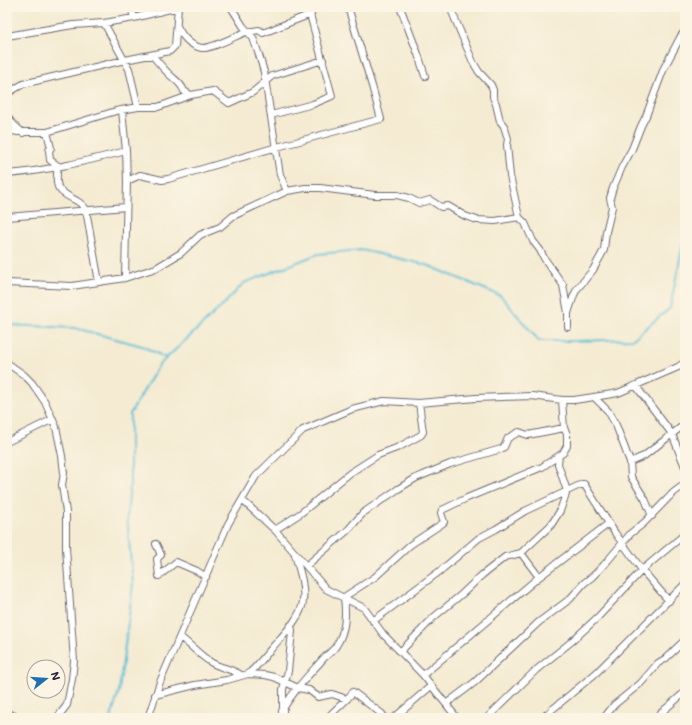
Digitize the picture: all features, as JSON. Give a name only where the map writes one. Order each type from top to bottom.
[{"type":"street","points":[[131,7],[134,18]]},
{"type":"street","points":[[7,36],[73,25],[104,23],[134,18],[178,7],[175,46],[170,51],[23,84],[8,92]]},
{"type":"street","points":[[231,7],[247,32],[253,38],[256,45],[264,72],[277,147],[280,175],[287,191]]},
{"type":"street","points":[[271,115],[313,104],[332,96],[308,7]]},
{"type":"street","points":[[127,181],[140,175],[162,180],[381,119],[348,7]]},
{"type":"street","points":[[400,7],[425,76]]},
{"type":"street","points":[[450,7],[473,62],[479,72],[492,85],[493,97],[499,118],[504,126],[508,139],[507,145],[510,176],[519,217],[525,223],[533,241],[563,285],[568,313],[568,327]]},
{"type":"street","points":[[177,26],[187,41],[194,46],[203,48],[247,32],[258,30],[263,33],[310,14]]},
{"type":"street","points":[[104,23],[129,69],[138,107]]},
{"type":"street","points":[[568,313],[577,289],[593,270],[604,250],[606,232],[612,207],[610,198],[613,188],[632,149],[664,68],[685,31]]},
{"type":"street","points":[[152,55],[182,86],[184,91],[191,95]]},
{"type":"street","points":[[7,130],[23,133],[47,132],[104,114],[138,107],[158,107],[191,95],[214,91],[229,103],[253,92],[272,76],[323,60]]},
{"type":"street","points":[[7,85],[7,114],[11,121],[23,133]]},
{"type":"street","points":[[122,110],[127,181],[125,278]]},
{"type":"street","points":[[47,132],[51,148],[49,150],[50,160],[58,166]]},
{"type":"street","points":[[7,174],[100,158],[126,151]]},
{"type":"street","points":[[58,166],[56,181],[60,191],[82,204],[86,210],[100,282]]},
{"type":"street","points":[[7,283],[72,286],[125,278],[156,268],[181,253],[200,235],[220,227],[232,216],[287,191],[305,188],[320,188],[375,195],[397,194],[419,203],[430,200],[441,207],[448,206],[465,216],[477,220],[495,221],[519,217]]},
{"type":"street","points":[[7,216],[126,207]]},
{"type":"street","points":[[148,718],[155,695],[228,524],[256,476],[303,430],[352,409],[390,401],[419,403],[476,398],[532,396],[562,400],[594,398],[618,393],[636,386],[678,368],[685,362]]},
{"type":"street","points":[[7,363],[32,382],[45,402],[53,419],[59,441],[63,466],[62,485],[66,512],[66,548],[74,661],[67,705],[57,718]]},
{"type":"street","points":[[636,386],[672,434],[685,467]]},
{"type":"street","points":[[594,398],[608,411],[616,425],[630,462],[631,477],[645,499],[652,516]]},
{"type":"street","points":[[344,598],[375,577],[410,545],[443,523],[441,513],[442,510],[542,467],[563,453],[567,446],[567,434],[564,428],[562,400]]},
{"type":"street","points":[[275,530],[300,513],[350,473],[378,454],[399,447],[421,435],[423,432],[419,403]]},
{"type":"street","points":[[7,442],[53,419]]},
{"type":"street","points":[[630,462],[644,456],[685,424]]},
{"type":"street","points":[[306,566],[348,530],[363,513],[416,478],[450,464],[501,449],[504,447],[508,438],[519,432],[528,435],[564,428]]},
{"type":"street","points":[[400,652],[434,617],[462,594],[482,574],[505,557],[521,553],[539,538],[557,518],[567,491],[558,464],[559,456]]},
{"type":"street","points":[[374,621],[440,571],[478,538],[525,511],[584,484],[608,524],[642,570],[669,601]]},
{"type":"street","points":[[446,704],[475,682],[539,622],[570,599],[584,583],[592,578],[631,534],[652,516],[673,493],[685,484]]},
{"type":"street","points":[[242,500],[275,530],[326,589],[364,608],[383,634],[422,675],[457,718]]},
{"type":"street","points":[[422,675],[539,577],[608,524]]},
{"type":"street","points":[[487,718],[536,670],[571,642],[598,617],[642,570],[685,534]]},
{"type":"street","points":[[156,544],[160,555],[156,559],[159,576],[176,562],[197,571],[206,577]]},
{"type":"street","points":[[248,674],[258,666],[269,650],[291,625],[303,602],[300,571],[294,553]]},
{"type":"street","points":[[521,553],[539,577]]},
{"type":"street","points":[[542,718],[596,674],[685,584]]},
{"type":"street","points":[[282,711],[298,688],[336,646],[345,622],[346,610],[344,598]]},
{"type":"street","points":[[283,718],[283,689],[289,665],[292,631],[291,625]]},
{"type":"street","points":[[180,638],[187,642],[204,658],[214,664],[241,675]]},
{"type":"street","points":[[604,718],[614,705],[641,683],[658,663],[665,659],[685,640]]},
{"type":"street","points":[[155,695],[195,685],[223,681],[248,674],[265,675],[298,688],[309,690],[318,697],[332,694],[347,699]]},
{"type":"street","points":[[394,718],[431,686]]},
{"type":"street","points":[[327,718],[353,692],[382,714],[385,718]]},
{"type":"street","points":[[655,718],[685,692]]},
{"type":"street","points":[[7,713],[20,718]]},
{"type":"waterway","points":[[111,718],[119,691],[133,585],[127,517],[130,485],[130,414],[159,365],[221,307],[244,283],[318,254],[362,250],[427,265],[501,296],[539,341],[633,339],[670,308],[685,234]]},
{"type":"waterway","points":[[7,325],[75,328],[142,346],[166,358]]}]
